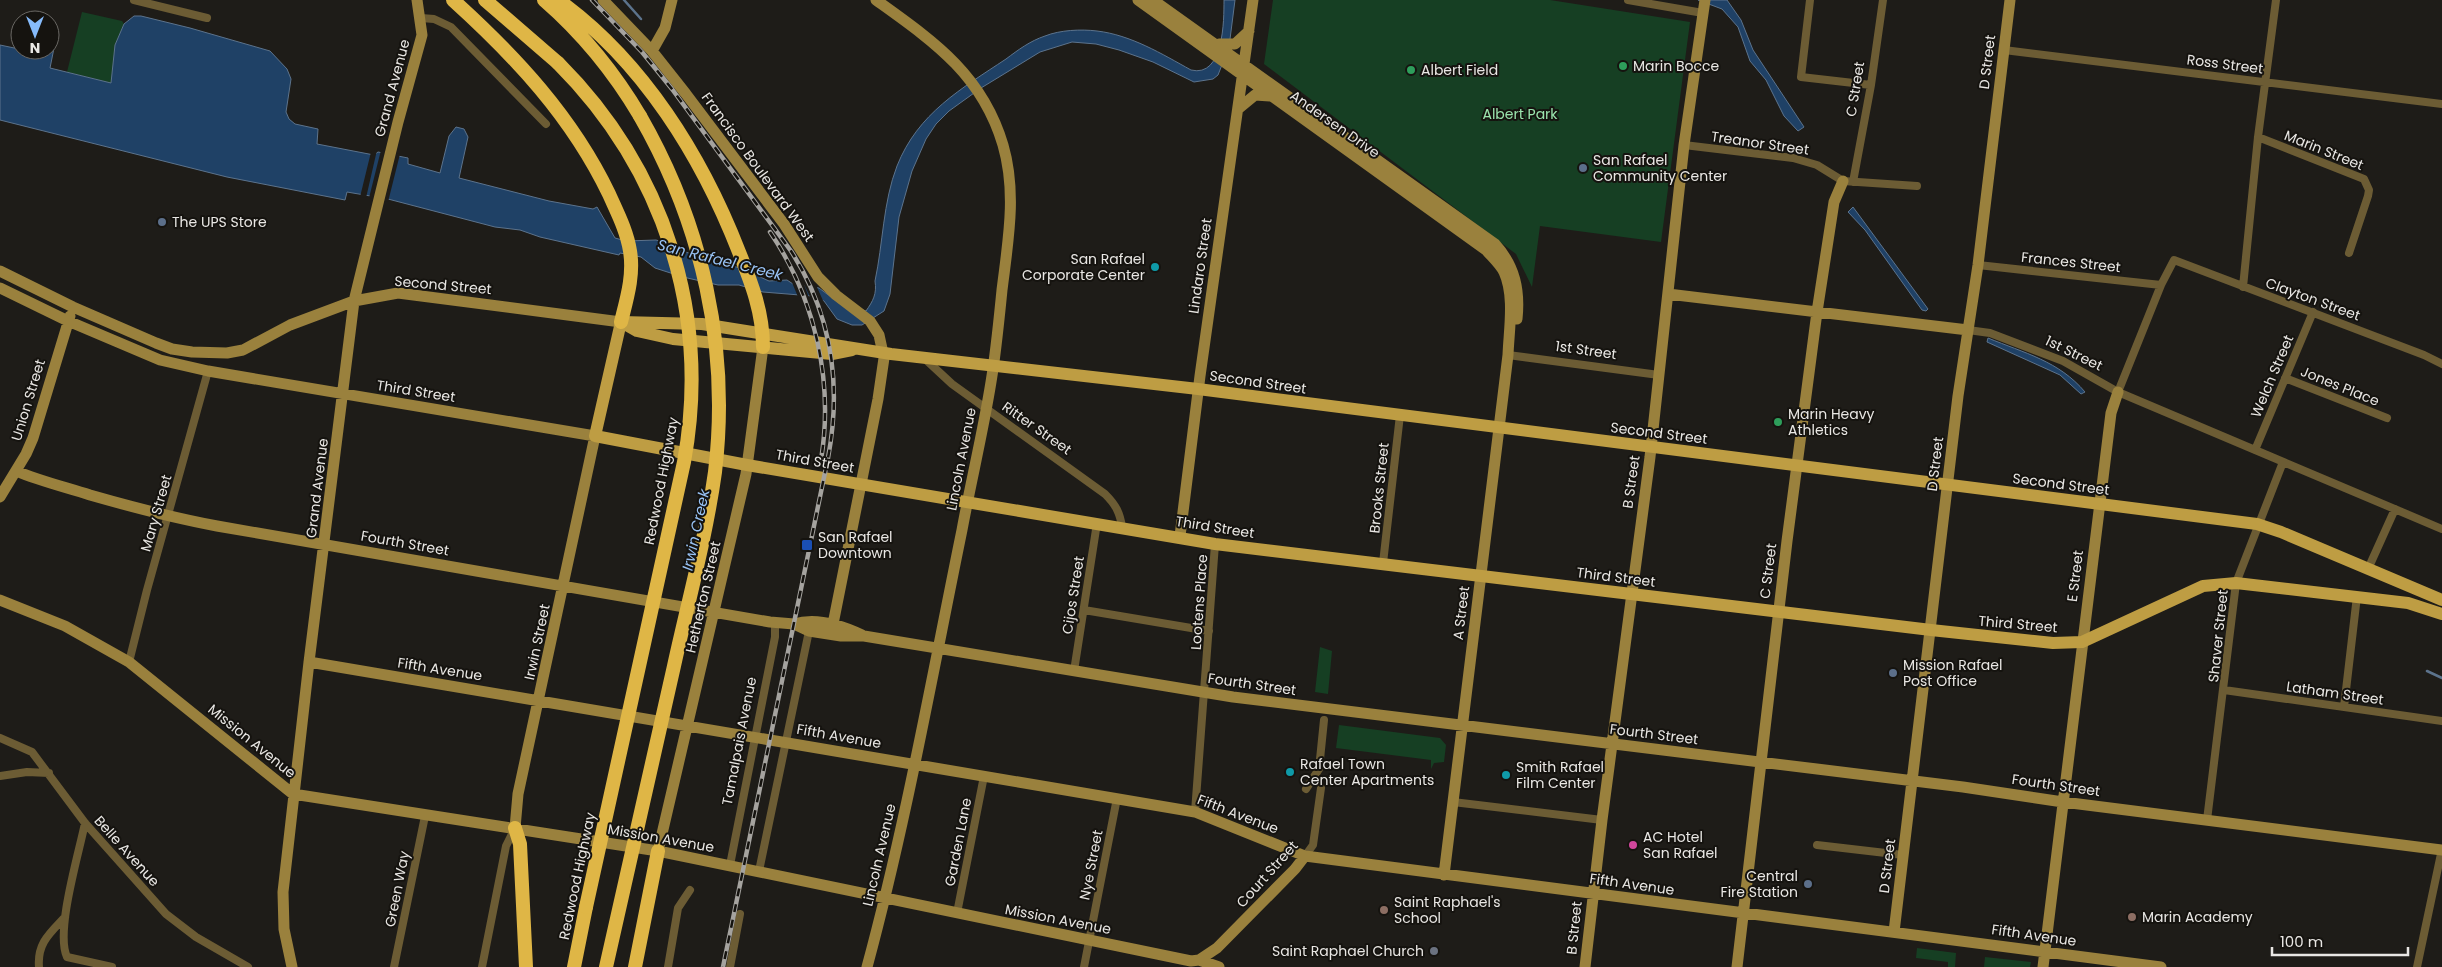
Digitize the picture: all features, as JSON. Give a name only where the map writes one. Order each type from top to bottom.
[{"type":"highway","points":[[453,0],[508,52],[548,97],[583,147],[613,203],[627,238],[631,261],[629,289],[621,322]]},
{"type":"highway","name":"Redwood Highway","points":[[486,0],[558,63],[596,104],[619,136],[641,173],[658,210],[682,287],[688,327],[691,387],[690,428],[684,462],[574,967]]},
{"type":"highway","points":[[544,0],[591,48],[616,79],[640,116],[678,192],[700,257],[712,313],[717,357],[718,434],[708,512],[606,967]]},
{"type":"highway","points":[[558,0],[609,44],[632,69],[667,115],[711,189],[742,260],[756,296],[763,341]]},
{"type":"highway","points":[[515,828],[520,844],[526,967]]},
{"type":"highway","points":[[635,967],[658,852]]},
{"type":"main road","name":"Second Street","points":[[621,322],[637,331],[661,337],[763,341],[832,354],[859,349],[1198,389],[2257,524],[2281,532],[2368,569],[2440,608]]},
{"type":"main road","name":"Irwin Street","points":[[595,436],[621,322]]},
{"type":"main road","name":"Third Street","points":[[595,436],[747,465],[1180,536],[1216,544],[1778,612],[2053,643],[2082,642],[2202,586],[2236,582],[2440,608]]},
{"type":"street","points":[[134,0],[206,18]]},
{"type":"street","name":"Grand Avenue","points":[[292,967],[284,929],[283,892],[293,794],[354,301],[398,122],[422,35],[421,18],[416,0]]},
{"type":"street","name":"Francisco Boulevard West","points":[[603,0],[652,51],[780,218],[814,272],[831,291],[874,326],[884,353]]},
{"type":"street","points":[[652,51],[665,28],[672,0]]},
{"type":"street","name":"Lincoln Avenue","points":[[867,967],[886,897],[915,764],[986,408],[1009,231],[1011,195],[1003,146],[983,99],[969,79],[937,45],[876,0]]},
{"type":"street","name":"Andersen Drive","points":[[1138,0],[1244,64],[1494,244],[1504,255],[1511,279]]},
{"type":"street","name":"Andersen Drive","points":[[1154,0],[1196,35],[1216,43],[1230,55],[1242,76],[1486,250],[1511,279]]},
{"type":"street","name":"Lindaro Street","points":[[1180,536],[1198,389],[1253,0]]},
{"type":"street","points":[[1628,0],[1704,13]]},
{"type":"street","name":"B Street","points":[[1585,967],[1602,820],[1651,447],[1684,145],[1705,0]]},
{"type":"street","points":[[1810,0],[1801,77],[1871,85]]},
{"type":"street","name":"C Street","points":[[1737,967],[1778,612],[1817,312],[1834,202],[1848,181],[1871,85],[1883,0]]},
{"type":"street","name":"D Street","points":[[1894,932],[1947,485],[1978,264],[2010,0]]},
{"type":"street","points":[[2243,286],[2258,137],[2276,0]]},
{"type":"street","points":[[421,18],[434,18],[451,27],[546,124]]},
{"type":"street","points":[[1230,55],[1249,31]]},
{"type":"street","name":"Ross Street","points":[[2004,50],[2442,104]]},
{"type":"street","points":[[1238,109],[1255,95],[1270,96]]},
{"type":"street","name":"Marin Street","points":[[2258,137],[2364,179],[2368,196],[2349,253]]},
{"type":"street","name":"Treanor Street","points":[[1684,145],[1793,158],[1817,165],[1848,181],[1917,186]]},
{"type":"street","name":"Clayton Street","points":[[2174,260],[2314,312],[2424,355],[2442,364]]},
{"type":"street","name":"E Street","points":[[2043,967],[2111,413],[2161,285],[2174,260]]},
{"type":"street","name":"Frances Street","points":[[1978,264],[2161,285]]},
{"type":"street","points":[[0,271],[74,307]]},
{"type":"street","name":"A Street","points":[[1444,875],[1508,355],[1517,317],[1511,279]]},
{"type":"street","name":"Third Street","points":[[0,288],[68,321],[160,360],[208,371],[595,436]]},
{"type":"street","name":"Second Street","points":[[74,307],[172,349],[209,353],[243,350],[290,325],[354,301],[379,295],[412,294],[621,322]]},
{"type":"street","name":"1st Street","points":[[1668,294],[1990,333],[2063,361],[2118,392],[2442,529]]},
{"type":"street","name":"Union Street","points":[[0,497],[33,438],[68,321],[74,307]]},
{"type":"street","name":"Welch Street","points":[[2255,450],[2314,312]]},
{"type":"street","name":"Hetherton Street","points":[[658,852],[689,726],[747,465],[763,341]]},
{"type":"street","points":[[832,624],[878,399],[884,353]]},
{"type":"street","name":"1st Street","points":[[1508,355],[1659,375]]},
{"type":"street","name":"Ritter Street","points":[[924,358],[948,380],[1105,494],[1116,505],[1122,527]]},
{"type":"street","name":"Mary Street","points":[[129,662],[208,371]]},
{"type":"street","name":"Jones Place","points":[[2285,378],[2387,418]]},
{"type":"street","name":"Brooks Street","points":[[1383,563],[1400,416]]},
{"type":"street","name":"Irwin Street","points":[[482,967],[506,846],[515,828],[518,794],[565,586],[595,436]]},
{"type":"street","name":"Shaver Street","points":[[2207,820],[2236,582],[2257,524],[2283,462]]},
{"type":"street","name":"Fourth Street","points":[[16,471],[48,483],[168,516],[775,623],[794,624],[807,620],[832,624],[843,626],[864,636]]},
{"type":"street","points":[[2368,569],[2395,509]]},
{"type":"street","name":"Cijos Street","points":[[1074,670],[1097,523]]},
{"type":"street","name":"Lootens Place","points":[[1195,812],[1216,544]]},
{"type":"street","points":[[2344,707],[2357,596]]},
{"type":"street","name":"Mission Avenue","points":[[0,600],[65,626],[129,662],[293,794],[424,816],[515,828],[730,865],[1089,940],[1199,960],[1220,967]]},
{"type":"street","points":[[1084,610],[1209,631]]},
{"type":"street","name":"Tamalpais Avenue","points":[[730,865],[775,637],[775,623]]},
{"type":"street","name":"Fourth Street","points":[[794,624],[809,631],[841,636],[864,636],[1204,693],[1913,780],[2063,802],[2442,850]]},
{"type":"street","points":[[759,872],[809,631]]},
{"type":"street","name":"Fifth Avenue","points":[[309,662],[1195,812],[1305,856],[2161,967]]},
{"type":"street","name":"Latham Street","points":[[2224,690],[2442,721]]},
{"type":"street","points":[[1306,789],[1319,769],[1324,720]]},
{"type":"street","name":"Belle Avenue","points":[[0,738],[32,752],[85,823],[166,914],[196,937],[248,967]]},
{"type":"street","points":[[0,776],[27,772],[49,773]]},
{"type":"street","name":"Garden Lane","points":[[957,913],[984,776]]},
{"type":"street","name":"Court Street","points":[[1199,960],[1217,948],[1295,869],[1305,856],[1312,845],[1321,788]]},
{"type":"street","name":"Nye Street","points":[[1084,967],[1117,798]]},
{"type":"street","points":[[1453,802],[1602,820]]},
{"type":"street","name":"Green Way","points":[[394,967],[424,816]]},
{"type":"street","points":[[85,823],[65,917],[64,949],[67,957],[112,967]]},
{"type":"street","points":[[1817,845],[1903,855]]},
{"type":"street","points":[[2416,967],[2442,850]]},
{"type":"street","points":[[668,967],[678,908],[690,890]]},
{"type":"street","points":[[730,967],[740,914]]},
{"type":"street","points":[[39,967],[39,950],[44,940],[65,917]]},
{"type":"green space","name":"Albert Park","points":[[1273,0],[1550,0],[1690,22],[1661,242],[1540,226],[1532,287],[1516,254],[1264,64]]},
{"type":"green space","points":[[82,12],[122,21],[124,24],[115,45],[111,83],[67,72]]},
{"type":"green space","points":[[1320,647],[1332,651],[1328,694],[1315,692]]},
{"type":"green space","points":[[1339,725],[1440,738],[1446,745],[1444,762],[1434,763],[1431,769],[1431,760],[1336,748]]},
{"type":"green space","points":[[1917,948],[1956,953],[1955,967],[1948,967],[1948,962],[1916,958]]},
{"type":"green space","points":[[1985,957],[2031,962],[2030,967],[1984,967]]},
{"type":"water","points":[[1224,0],[1235,0],[1229,47],[1218,75],[1213,79],[1194,82],[1153,62],[1119,50],[1096,44],[1072,42],[1040,52],[981,88],[949,111],[936,124],[926,139],[912,171],[899,217],[890,294],[884,311],[862,325],[852,325],[837,319],[824,301],[812,296],[763,292],[739,285],[718,285],[655,268],[641,257],[620,253],[619,255],[540,237],[520,230],[495,227],[388,199],[347,192],[345,200],[227,177],[0,120],[0,45],[10,47],[10,60],[52,60],[50,68],[111,83],[115,45],[124,24],[134,16],[141,16],[270,51],[287,69],[291,79],[286,112],[289,119],[295,124],[318,129],[317,144],[374,155],[378,152],[408,158],[408,164],[440,173],[449,136],[456,127],[464,129],[468,137],[459,178],[549,201],[593,209],[597,207],[615,238],[626,241],[656,240],[663,242],[693,255],[740,268],[769,281],[787,280],[793,284],[819,288],[839,303],[866,311],[875,294],[875,281],[886,208],[897,166],[906,147],[917,131],[942,104],[1034,40],[1064,31],[1091,30],[1110,33],[1146,46],[1191,70],[1202,70],[1210,65],[1216,57],[1220,46]]},
{"type":"water","points":[[1698,0],[1727,0],[1741,20],[1753,50],[1804,127],[1798,131],[1784,116],[1766,80],[1750,61],[1738,27],[1722,9]]},
{"type":"water","points":[[1853,207],[1928,309],[1926,311],[1922,310],[1865,230],[1848,212]]},
{"type":"water","points":[[1988,338],[2052,365],[2075,381],[2085,392],[2081,394],[2060,375],[1987,342]]},
{"type":"pier","points":[[377,150],[366,198],[360,197],[371,152]]},
{"type":"pier","points":[[381,150],[400,154],[388,202],[369,198]]},
{"type":"pier","points":[[791,280],[816,285],[825,305],[811,299],[804,284],[809,298],[798,297]]},
{"type":"waterway","points":[[624,0],[641,19]]},
{"type":"waterway","name":"San Rafael Creek","points":[[2427,671],[2442,678]]},
{"type":"railway","points":[[592,0],[642,52],[672,89],[791,251],[805,275],[816,300],[830,351],[834,403],[828,458],[723,967]]},
{"type":"railway","points":[[770,232],[799,284],[817,341],[825,400],[821,460]]},
{"type":"place","name":"Marin Bocce","points":[[1623,66]]},
{"type":"place","name":"Albert Field","points":[[1411,70]]},
{"type":"place","name":"San Rafael Community Center","points":[[1583,168]]},
{"type":"place","name":"The UPS Store","points":[[162,222]]},
{"type":"place","name":"San Rafael Corporate Center","points":[[1155,267]]},
{"type":"place","name":"Marin Heavy Athletics","points":[[1778,422]]},
{"type":"place","name":"San Rafael Downtown","points":[[807,545]]},
{"type":"place","name":"Mission Rafael Post Office","points":[[1893,673]]},
{"type":"place","name":"Rafael Town Center Apartments","points":[[1290,772]]},
{"type":"place","name":"Smith Rafael Film Center","points":[[1506,775]]},
{"type":"place","name":"AC Hotel San Rafael","points":[[1633,845]]},
{"type":"place","name":"Central Fire Station","points":[[1808,884]]},
{"type":"place","name":"Saint Raphael's School","points":[[1384,910]]},
{"type":"place","name":"Marin Academy","points":[[2132,917]]},
{"type":"place","name":"Saint Raphael Church","points":[[1434,951]]},
{"type":"water label","name":"Irwin Creek","points":[[696,530]]}]
